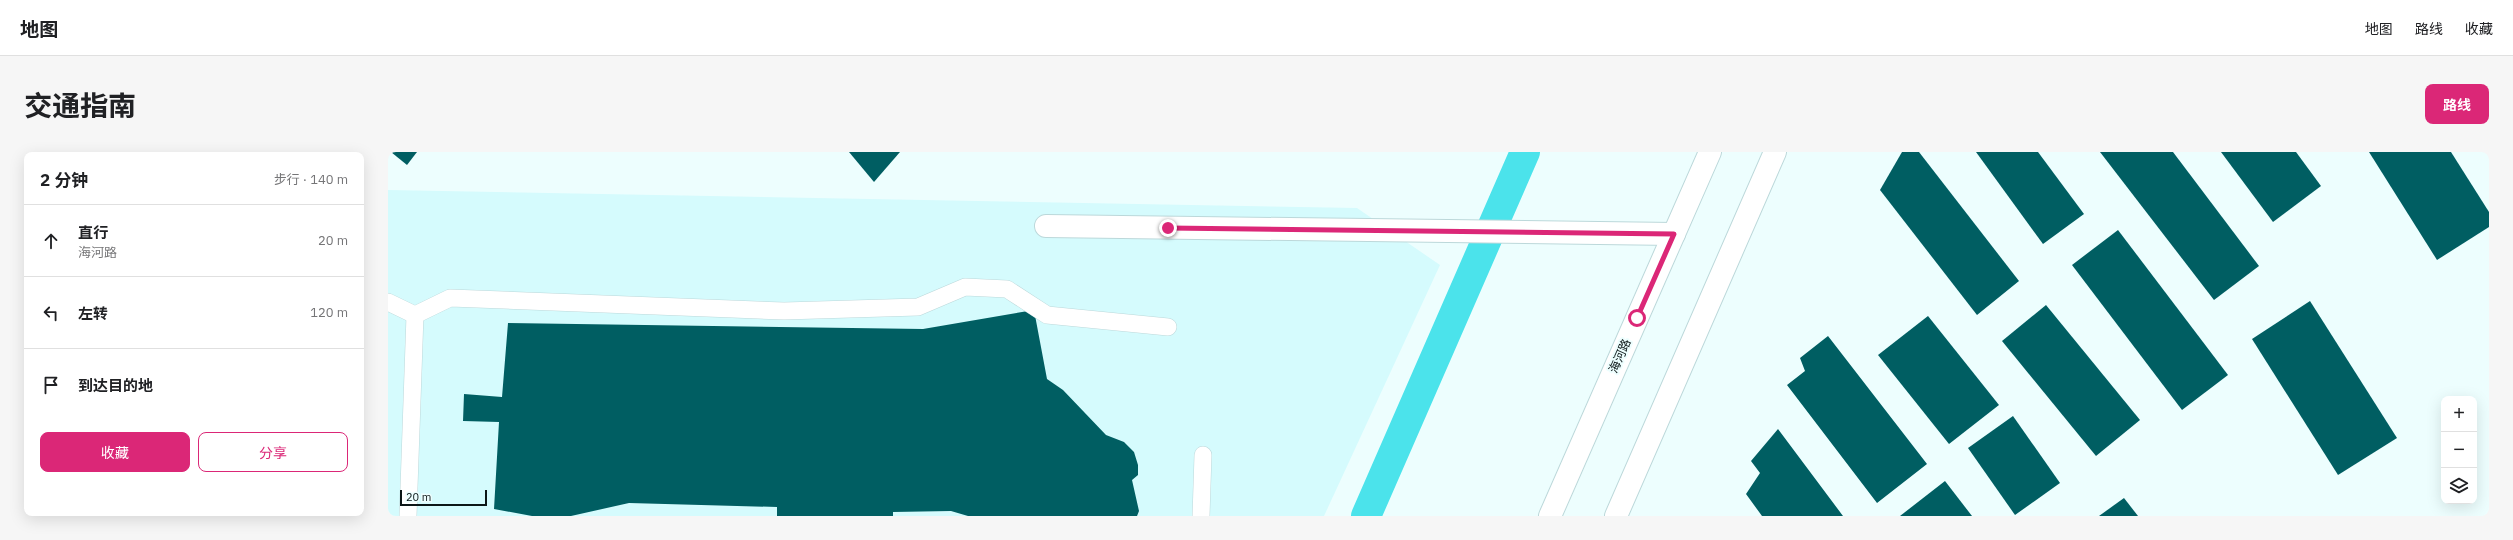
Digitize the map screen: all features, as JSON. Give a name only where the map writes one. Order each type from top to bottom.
[{"type":"street","name":"海河路","points":[[1550,516],[1710,152]]},
{"type":"street","points":[[1616,516],[1775,152]]},
{"type":"street","points":[[1046,226],[1674,234]]},
{"type":"lane","points":[[415,315],[450,298],[784,311],[918,307],[965,287],[1007,289],[1047,315],[1168,327]]},
{"type":"lane","points":[[388,302],[415,315]]},
{"type":"lane","points":[[408,516],[415,315]]},
{"type":"lane","points":[[1201,516],[1203,455]]},
{"type":"shaded area","points":[[388,190],[1357,208],[1440,265],[1324,516],[388,516]]},
{"type":"building","points":[[391,152],[417,152],[407,165]]},
{"type":"building","points":[[849,152],[900,152],[874,182]]},
{"type":"building","points":[[1902,152],[1919,152],[2019,281],[1977,315],[1880,190]]},
{"type":"building","points":[[1976,152],[2038,152],[2084,214],[2043,244]]},
{"type":"building","points":[[2100,152],[2173,152],[2259,266],[2214,300]]},
{"type":"building","points":[[2221,152],[2296,152],[2321,186],[2273,222]]},
{"type":"building","points":[[2369,152],[2451,152],[2489,212],[2489,227],[2437,260]]},
{"type":"building","points":[[2118,230],[2228,375],[2182,410],[2072,265]]},
{"type":"building","points":[[2310,301],[2397,438],[2338,475],[2252,339]]},
{"type":"building","points":[[2046,305],[2140,420],[2096,456],[2002,341]]},
{"type":"building","points":[[1034,310],[1047,379],[1063,390],[1106,435],[1124,442],[1134,452],[1138,465],[1138,475],[1132,480],[1139,511],[1137,516],[968,516],[951,511],[893,512],[893,516],[777,516],[777,507],[629,503],[571,516],[532,516],[494,509],[499,422],[463,421],[464,394],[502,397],[508,323],[923,329]]},
{"type":"building","points":[[1928,316],[1999,405],[1949,444],[1878,355]]},
{"type":"building","points":[[1828,336],[1927,464],[1877,503],[1787,385],[1805,371],[1800,358]]},
{"type":"building","points":[[2013,416],[2060,483],[2015,515],[1968,448]]},
{"type":"building","points":[[1778,429],[1843,516],[1762,516],[1746,494],[1760,473],[1751,461]]},
{"type":"building","points":[[1945,481],[1972,516],[1900,516]]},
{"type":"building","points":[[2124,498],[2138,516],[2099,516]]},
{"type":"waterway","points":[[1366,516],[1525,152]]},
{"type":"route","points":[[1168,228],[1674,234],[1637,318]]}]
